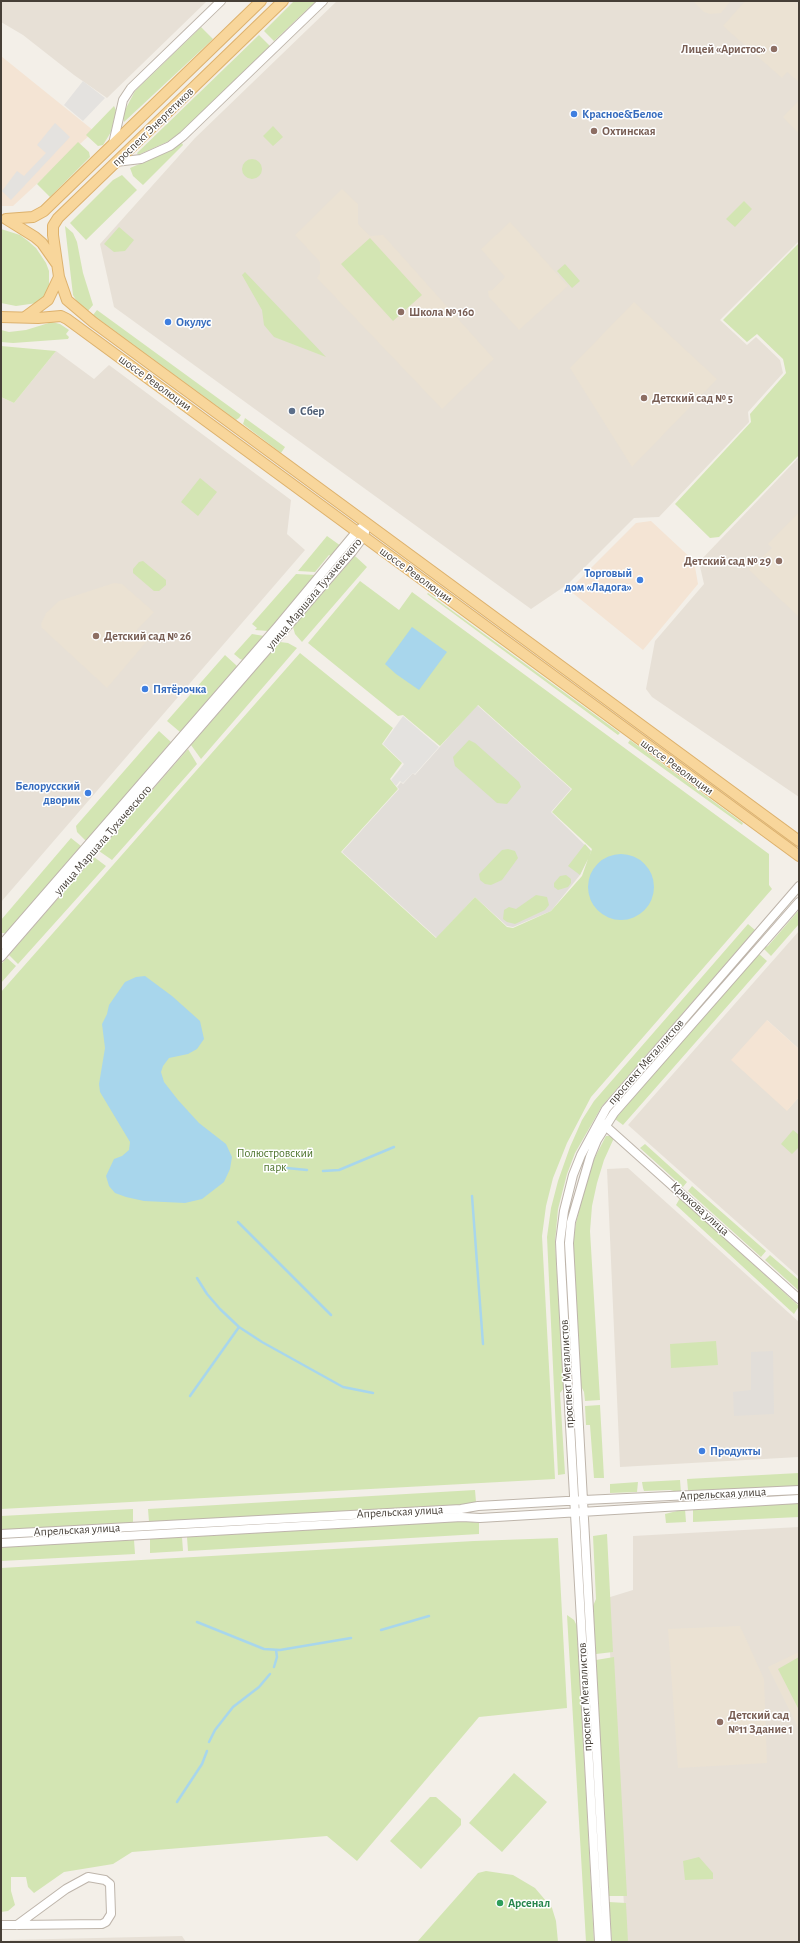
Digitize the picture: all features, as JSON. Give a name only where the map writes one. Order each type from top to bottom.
[{"type":"main road","name":"проспект Энергетиков","points":[[4,219],[33,217],[44,211],[261,1]]},
{"type":"main road","name":"проспект Энергетиков","points":[[58,266],[53,226],[58,218],[283,1]]},
{"type":"main road","points":[[4,219],[38,240],[58,266]]},
{"type":"main road","name":"шоссе Революции","points":[[58,266],[59,277],[67,300],[71,305],[799,841]]},
{"type":"main road","points":[[26,317],[48,300],[59,277]]},
{"type":"main road","name":"шоссе Революции","points":[[4,315],[26,317],[61,316],[67,319],[799,856]]},
{"type":"street","points":[[113,144],[123,100],[132,88],[221,1]]},
{"type":"street","points":[[116,162],[141,159],[170,146],[183,136],[323,1]]},
{"type":"street","name":"улица Маршала Тухачевского","points":[[1,945],[368,524]]},
{"type":"street","name":"улица Маршала Тухачевского","points":[[1,957],[352,552],[360,533]]},
{"type":"street","name":"проспект Металлистов","points":[[599,1942],[573,1500],[560,1242],[564,1211],[573,1175],[581,1155],[602,1123],[617,1096],[799,886]]},
{"type":"street","name":"проспект Металлистов","points":[[607,1942],[570,1236],[571,1222],[582,1178],[602,1123],[799,902]]},
{"type":"street","name":"Крюкова улица","points":[[602,1123],[799,1299]]},
{"type":"street","name":"Апрельская улица","points":[[1,1534],[460,1509],[478,1506],[573,1500],[799,1490]]},
{"type":"street","name":"Апрельская улица","points":[[1,1543],[462,1517],[480,1518],[799,1499]]},
{"type":"street","points":[[1,1925],[17,1925],[102,1924],[106,1922],[111,1914],[110,1884],[105,1880],[88,1877],[66,1889],[17,1925]]},
{"type":"shaded area","points":[[1,1],[207,1],[107,98],[74,75],[23,35],[1,22]]},
{"type":"shaded area","points":[[337,1],[799,1],[799,241],[720,320],[747,345],[756,337],[780,360],[783,373],[748,412],[749,422],[659,517],[634,518],[568,584],[531,609],[114,307],[100,244],[195,138]]},
{"type":"shaded area","points":[[693,1],[731,1],[721,13],[710,14],[704,12]]},
{"type":"shaded area","name":"Лицей «Аристос»","points":[[745,1],[794,1],[799,5],[799,82],[787,72],[782,78],[723,26]]},
{"type":"shaded area","points":[[1,56],[94,131],[13,206],[1,206]]},
{"type":"shaded area","points":[[83,81],[105,98],[83,121],[64,105]]},
{"type":"shaded area","points":[[799,100],[799,134],[783,117]]},
{"type":"shaded area","points":[[55,123],[70,137],[11,200],[2,191],[17,171],[24,176],[46,153],[37,145]]},
{"type":"shaded area","name":"Школа № 160","points":[[342,189],[358,204],[358,224],[370,236],[383,235],[494,359],[442,409],[317,278],[320,273],[320,262],[295,235]]},
{"type":"shaded area","points":[[510,222],[568,286],[519,330],[489,297],[488,291],[492,290],[505,277],[481,249]]},
{"type":"shaded area","name":"Детский сад № 5","points":[[634,302],[717,379],[632,467],[570,368]]},
{"type":"shaded area","points":[[56,351],[94,379],[109,365],[291,500],[287,534],[305,550],[1,902],[1,397],[14,403]]},
{"type":"shaded area","points":[[799,457],[799,797],[652,697],[646,689],[655,641],[704,584],[699,562]]},
{"type":"shaded area","name":"Детский сад № 29","points":[[799,512],[799,617],[749,570],[772,548],[768,544]]},
{"type":"shaded area","points":[[651,521],[694,561],[698,584],[643,650],[569,590],[636,523]]},
{"type":"shaded area","name":"Детский сад № 26","points":[[114,583],[122,584],[154,612],[136,631],[147,641],[107,688],[42,628],[41,624],[46,613],[59,601]]},
{"type":"shaded area","points":[[477,705],[571,789],[551,812],[591,851],[580,875],[551,911],[513,927],[507,926],[475,897],[437,938],[342,852],[399,789],[397,787],[401,782],[403,784],[413,773],[415,775]]},
{"type":"shaded area","points":[[403,716],[439,747],[415,774],[413,773],[403,783],[400,781],[396,786],[391,780],[404,764],[383,744]]},
{"type":"shaded area","points":[[799,931],[799,1049],[767,1020],[787,1110],[799,1097],[799,1277],[628,1125]]},
{"type":"shaded area","points":[[767,1020],[799,1049],[799,1097],[787,1111],[731,1060]]},
{"type":"shaded area","points":[[628,1168],[799,1322],[799,1457],[620,1467],[607,1169]]},
{"type":"shaded area","points":[[773,1351],[774,1414],[734,1416],[733,1392],[751,1390],[751,1352]]},
{"type":"shaded area","points":[[799,1527],[799,1942],[626,1942],[607,1598],[633,1590],[633,1536]]},
{"type":"shaded area","name":"Детский сад №11 Здание 1","points":[[740,1626],[764,1679],[767,1763],[678,1768],[668,1629]]},
{"type":"shaded area","points":[[799,1652],[799,1729],[768,1667]]},
{"type":"shaded area","points":[[182,1936],[186,1942],[10,1942],[10,1940]]},
{"type":"green space","points":[[294,1],[316,1],[274,41],[264,31]]},
{"type":"green space","points":[[201,27],[213,39],[124,122],[124,112],[135,91]]},
{"type":"green space","points":[[259,35],[270,46],[179,134],[167,142],[138,155],[137,153]]},
{"type":"green space","points":[[114,106],[116,110],[111,132],[103,145],[98,146],[86,135]]},
{"type":"green space","points":[[273,126],[283,137],[273,146],[263,136]]},
{"type":"green space","points":[[78,142],[89,152],[90,157],[50,197],[37,184]]},
{"type":"green space","points":[[182,143],[183,145],[143,185],[133,176],[130,168],[163,154]]},
{"type":"green space","points":[[248,159],[256,159],[262,165],[262,173],[256,179],[248,179],[242,173],[242,165]]},
{"type":"green space","points":[[122,175],[137,190],[86,240],[70,223],[113,180]]},
{"type":"green space","points":[[744,201],[752,209],[735,227],[726,219]]},
{"type":"green space","points":[[65,226],[73,233],[77,242],[83,273],[93,305],[88,311],[79,305],[73,295]]},
{"type":"green space","points":[[119,227],[134,240],[125,251],[114,252],[104,244]]},
{"type":"green space","points":[[1,229],[20,235],[28,241],[36,248],[46,263],[49,271],[49,288],[46,296],[37,303],[16,306],[1,303]]},
{"type":"green space","points":[[370,238],[422,295],[393,321],[341,264]]},
{"type":"green space","points":[[799,243],[799,455],[719,537],[710,538],[675,504],[751,422],[750,414],[786,373],[783,359],[757,334],[747,342],[723,320]]},
{"type":"green space","points":[[565,264],[580,281],[572,288],[557,271]]},
{"type":"green space","points":[[245,272],[326,357],[274,337],[264,325],[262,310],[242,275]]},
{"type":"green space","points":[[97,310],[241,415],[239,418],[236,420],[93,315]]},
{"type":"green space","points":[[52,322],[60,324],[69,330],[66,334],[69,337],[68,339],[13,343],[1,342],[1,330],[9,332],[26,330]]},
{"type":"green space","points":[[1,346],[56,351],[14,403],[1,397]]},
{"type":"green space","points":[[245,418],[285,447],[281,453],[243,424]]},
{"type":"green space","points":[[200,478],[217,492],[198,516],[181,502]]},
{"type":"green space","points":[[327,536],[341,546],[332,557],[329,555],[315,572],[298,571]]},
{"type":"green space","points":[[355,556],[367,567],[302,642],[295,634],[293,627]]},
{"type":"green space","points":[[143,561],[166,580],[166,585],[159,591],[154,591],[133,573],[133,569],[139,562]]},
{"type":"green space","points":[[296,574],[316,575],[268,631],[255,630],[257,628],[252,624]]},
{"type":"green space","name":"Полюстровский парк","points":[[360,581],[399,610],[412,592],[769,854],[769,885],[772,889],[591,1097],[567,1143],[553,1178],[546,1206],[542,1236],[555,1479],[1,1509],[1,992],[300,653],[393,728],[382,744],[402,763],[390,779],[398,789],[341,852],[436,938],[475,897],[507,927],[513,928],[551,911],[582,876],[588,859],[580,875],[568,866],[585,844],[591,851],[589,857],[592,849],[552,812],[572,789],[478,705],[440,746],[403,715],[398,716],[308,643]]},
{"type":"green space","points":[[428,593],[620,733],[618,735],[427,594]]},
{"type":"green space","points":[[252,634],[264,636],[243,660],[240,659],[234,654]]},
{"type":"green space","points":[[280,642],[288,643],[297,648],[201,759],[191,745]]},
{"type":"green space","points":[[225,655],[237,666],[180,732],[167,721]]},
{"type":"green space","points":[[159,731],[171,742],[86,841],[77,832],[76,826]]},
{"type":"green space","points":[[469,740],[475,743],[519,782],[521,787],[507,804],[497,803],[455,766],[453,757]]},
{"type":"green space","points":[[630,740],[743,823],[742,825],[628,743]]},
{"type":"green space","points":[[188,749],[197,764],[112,860],[99,851]]},
{"type":"green space","points":[[71,838],[81,846],[6,933],[1,933],[1,920]]},
{"type":"green space","points":[[508,849],[515,851],[518,858],[502,880],[491,885],[485,884],[480,880],[479,874],[502,850]]},
{"type":"green space","points":[[94,857],[106,866],[18,964],[9,955]]},
{"type":"green space","points":[[566,875],[571,879],[571,883],[568,887],[558,890],[554,887],[554,883],[560,876]]},
{"type":"green space","points":[[536,895],[547,897],[549,905],[545,910],[515,924],[507,922],[503,919],[504,910],[509,907],[516,909]]},
{"type":"green space","points":[[799,910],[799,924],[771,956],[763,948],[768,946]]},
{"type":"green space","points":[[748,924],[755,930],[602,1106],[575,1153],[567,1174],[558,1209],[555,1242],[564,1388],[560,1393],[565,1474],[558,1475],[547,1237],[551,1208],[558,1181],[570,1147],[582,1120],[594,1101]]},
{"type":"green space","points":[[758,953],[767,961],[623,1125],[615,1119]]},
{"type":"green space","points":[[7,958],[16,966],[1,983],[1,964]]},
{"type":"green space","points":[[793,1130],[799,1135],[799,1147],[792,1154],[781,1144]]},
{"type":"green space","points":[[606,1136],[611,1136],[614,1138],[604,1160],[597,1183],[592,1206],[590,1231],[600,1400],[585,1401],[584,1392],[581,1386],[573,1243],[576,1223],[587,1179],[594,1159]]},
{"type":"green space","points":[[645,1144],[687,1182],[683,1187],[640,1148]]},
{"type":"green space","points":[[692,1186],[766,1251],[761,1257],[688,1191]]},
{"type":"green space","points":[[680,1198],[799,1306],[794,1314],[676,1205]]},
{"type":"green space","points":[[770,1255],[799,1280],[799,1291],[765,1260]]},
{"type":"green space","points":[[716,1341],[718,1365],[671,1368],[670,1344]]},
{"type":"green space","points":[[600,1405],[604,1478],[594,1478],[590,1425],[586,1425],[585,1406]]},
{"type":"green space","points":[[799,1473],[799,1486],[689,1493],[688,1490],[687,1479]]},
{"type":"green space","points":[[680,1480],[681,1493],[670,1490],[644,1491],[642,1482]]},
{"type":"green space","points":[[638,1482],[637,1492],[610,1493],[610,1484]]},
{"type":"green space","points":[[475,1490],[476,1502],[459,1505],[149,1522],[148,1509]]},
{"type":"green space","points":[[799,1503],[799,1517],[693,1522],[693,1509]]},
{"type":"green space","points":[[133,1509],[133,1523],[1,1530],[1,1516]]},
{"type":"green space","points":[[685,1509],[686,1522],[666,1523],[665,1514]]},
{"type":"green space","points":[[466,1521],[479,1523],[479,1534],[188,1551],[187,1537]]},
{"type":"green space","points":[[607,1534],[613,1652],[596,1654],[593,1606],[596,1599],[593,1536]]},
{"type":"green space","points":[[182,1537],[183,1551],[150,1553],[150,1539]]},
{"type":"green space","points":[[558,1538],[567,1708],[479,1717],[357,1861],[327,1836],[132,1852],[113,1864],[64,1872],[34,1893],[28,1887],[26,1877],[11,1877],[11,1891],[15,1905],[8,1911],[1,1912],[1,1568],[474,1541]]},
{"type":"green space","points":[[134,1540],[135,1554],[1,1561],[1,1547]]},
{"type":"green space","points":[[567,1615],[574,1620],[577,1626],[594,1942],[586,1942]]},
{"type":"green space","points":[[614,1657],[627,1896],[609,1896],[596,1660]]},
{"type":"green space","points":[[799,1657],[799,1710],[778,1669]]},
{"type":"green space","points":[[514,1773],[547,1802],[502,1852],[469,1823]]},
{"type":"green space","points":[[430,1797],[436,1797],[461,1819],[461,1825],[421,1869],[390,1841]]},
{"type":"green space","points":[[699,1857],[713,1873],[713,1879],[685,1880],[683,1861]]},
{"type":"green space","name":"Арсенал","points":[[486,1871],[513,1875],[535,1888],[552,1908],[556,1921],[558,1942],[417,1942],[478,1873]]},
{"type":"green space","points":[[609,1902],[626,1903],[628,1942],[612,1942]]},
{"type":"water","points":[[412,627],[447,652],[419,690],[396,674],[385,664]]},
{"type":"water","points":[[615,854],[627,854],[639,859],[649,869],[654,881],[652,900],[639,915],[627,920],[615,920],[603,915],[593,905],[588,893],[588,881],[593,869],[603,859]]},
{"type":"water","points":[[145,976],[172,996],[200,1021],[204,1039],[197,1049],[188,1054],[169,1058],[163,1066],[161,1072],[164,1082],[178,1100],[199,1123],[226,1144],[232,1157],[230,1169],[224,1182],[202,1199],[185,1203],[144,1201],[126,1197],[115,1193],[109,1186],[106,1176],[114,1159],[122,1156],[129,1150],[130,1142],[100,1092],[99,1084],[105,1048],[102,1024],[107,1014],[109,1005],[125,982],[136,977]]},
{"type":"waterway","points":[[323,1171],[339,1170],[394,1147]]},
{"type":"waterway","points":[[266,1166],[307,1170]]},
{"type":"waterway","points":[[472,1196],[483,1344]]},
{"type":"waterway","points":[[238,1222],[331,1315]]},
{"type":"waterway","points":[[197,1278],[207,1294],[239,1327],[262,1342],[343,1387],[373,1393]]},
{"type":"waterway","points":[[190,1396],[239,1327]]},
{"type":"waterway","points":[[381,1630],[429,1616]]},
{"type":"waterway","points":[[197,1622],[264,1649],[280,1650],[351,1638]]},
{"type":"waterway","points":[[274,1667],[277,1657],[276,1650]]},
{"type":"waterway","points":[[209,1742],[215,1730],[233,1707],[259,1687],[270,1674]]},
{"type":"waterway","points":[[177,1802],[202,1764],[207,1751]]},
{"type":"place","name":"Лицей «Аристос»","points":[[774,49]]},
{"type":"place","name":"Красное&Белое","points":[[574,114]]},
{"type":"place","name":"Охтинская","points":[[594,131]]},
{"type":"place","name":"Школа № 160","points":[[401,312]]},
{"type":"place","name":"Окулус","points":[[168,322]]},
{"type":"place","name":"Детский сад № 5","points":[[644,398]]},
{"type":"place","name":"Сбер","points":[[292,411]]},
{"type":"place","name":"Детский сад № 29","points":[[779,561]]},
{"type":"place","name":"Торговый дом «Ладога»","points":[[640,580]]},
{"type":"place","name":"Детский сад № 26","points":[[96,636]]},
{"type":"place","name":"Пятёрочка","points":[[145,689]]},
{"type":"place","name":"Белорусский дворик","points":[[88,793]]},
{"type":"place","name":"Продукты","points":[[702,1451]]},
{"type":"place","name":"Детский сад №11 Здание 1","points":[[720,1722]]},
{"type":"place","name":"Арсенал","points":[[500,1903]]}]
